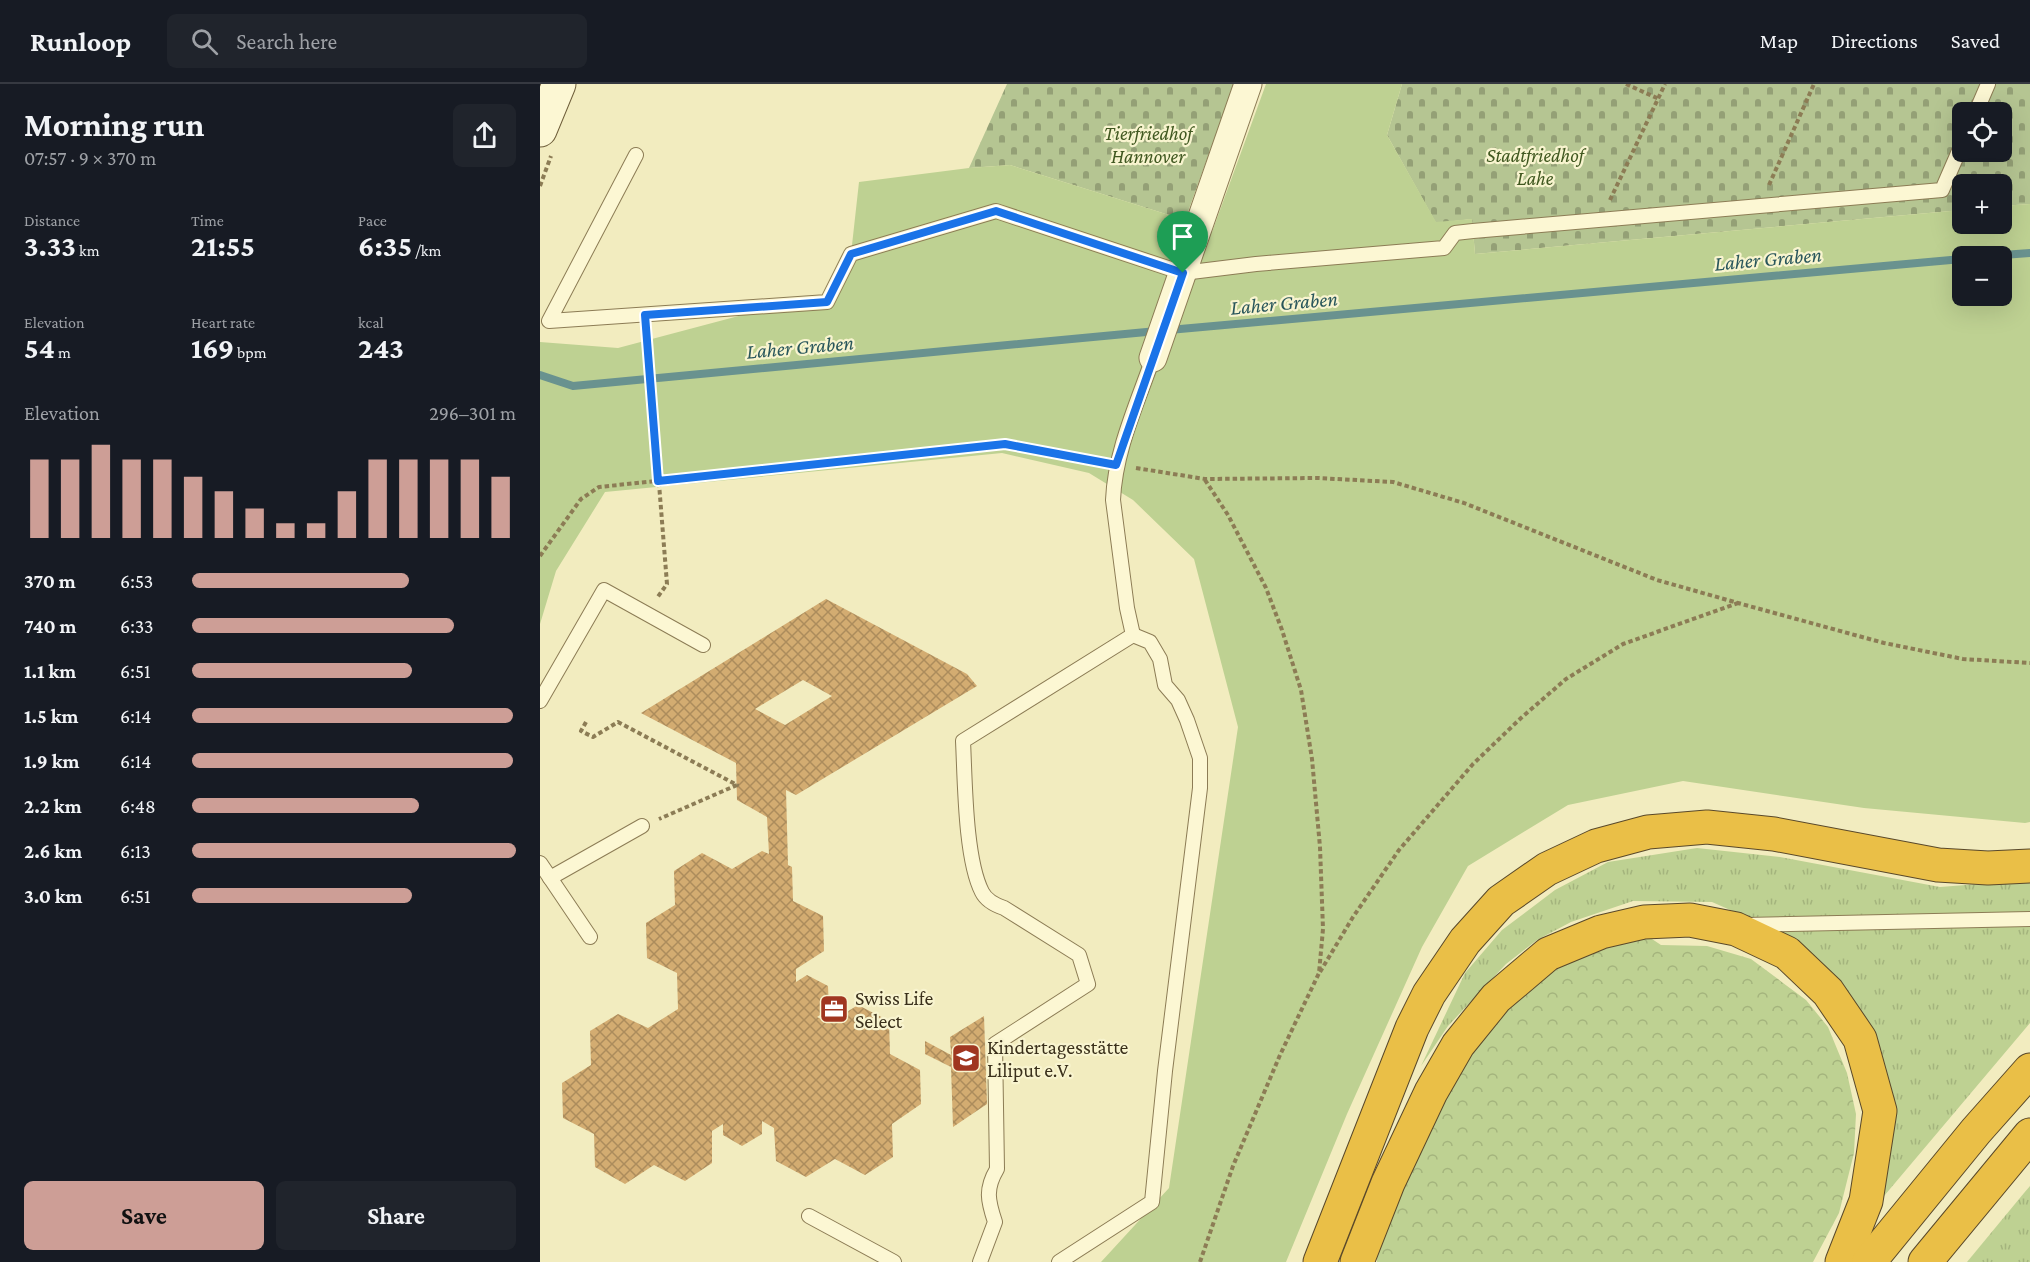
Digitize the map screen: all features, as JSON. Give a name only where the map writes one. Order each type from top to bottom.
[{"type":"highway","points":[[1320,1262],[1412,1028],[1429,994],[1465,941],[1501,901],[1547,869],[1596,846],[1648,832],[1707,827],[1774,834],[1938,865],[1988,868],[2030,866]]},
{"type":"highway","points":[[1357,1262],[1388,1184],[1431,1092],[1458,1045],[1496,998],[1548,954],[1601,932],[1644,922],[1689,920],[1736,929],[1787,953],[1828,992],[1860,1039],[1880,1111],[1866,1201],[1842,1262]]},
{"type":"highway","points":[[1869,1262],[1976,1131],[2030,1070]]},
{"type":"highway","points":[[1925,1262],[2030,1135]]},
{"type":"main road","points":[[540,130],[559,84]]},
{"type":"street","points":[[1153,358],[1248,84]]},
{"type":"lane","points":[[1980,102],[1988,84]]},
{"type":"lane","points":[[636,155],[549,321],[827,302],[851,254],[996,211],[1183,273],[1443,248],[1455,233],[1942,190],[1954,162]]},
{"type":"lane","points":[[1133,635],[1127,608],[1113,500],[1153,358]]},
{"type":"lane","points":[[540,701],[604,590],[703,645]]},
{"type":"lane","points":[[980,1262],[995,1222],[989,1205],[989,1182],[997,1169],[995,1044],[1088,984],[1079,955],[994,904],[983,894],[972,859],[963,741],[1133,635]]},
{"type":"lane","points":[[1059,1262],[1152,1202],[1165,1071],[1200,788],[1200,758],[1178,700],[1165,686],[1160,658],[1150,642],[1133,635]]},
{"type":"lane","points":[[550,878],[642,826]]},
{"type":"lane","points":[[540,863],[590,937]]},
{"type":"lane","points":[[1736,929],[1750,923],[2030,920]]},
{"type":"lane","points":[[809,1216],[894,1262]]},
{"type":"path","points":[[1626,84],[1659,99]]},
{"type":"path","points":[[1601,219],[1665,84]]},
{"type":"path","points":[[1760,207],[1814,84]]},
{"type":"path","points":[[645,315],[667,584],[647,614]]},
{"type":"path","points":[[540,556],[581,499],[599,487],[1005,444],[1205,479],[1318,478],[1393,482],[1464,503],[1657,580],[1884,644],[1963,659],[2030,663]]},
{"type":"path","points":[[1205,479],[1228,515],[1266,588],[1301,690],[1312,759],[1320,847],[1323,929],[1319,973]]},
{"type":"path","points":[[1200,1262],[1238,1156],[1280,1055],[1319,973],[1353,917],[1399,850],[1473,764],[1566,679],[1623,645],[1738,603]]},
{"type":"path","points":[[586,722],[581,731],[593,737],[618,722],[737,785],[642,826]]},
{"type":"green space","name":"Tierfriedhof Hannover","points":[[1007,84],[1234,84],[1185,220],[1010,165],[969,168]]},
{"type":"green space","points":[[1266,84],[1402,84],[1387,135],[1436,222],[1472,219],[1475,254],[1952,211],[1952,234],[2012,234],[2012,205],[2030,204],[2030,822],[1864,808],[1683,781],[1568,805],[1468,866],[1422,947],[1347,1114],[1286,1262],[1101,1262],[1169,1188],[1238,727],[1194,559],[1133,500],[1089,473],[1002,453],[605,492],[556,571],[540,624],[540,342],[618,348],[780,305],[827,302],[851,254],[859,182],[1010,165],[1185,220],[1212,232]]},
{"type":"green space","name":"Stadtfriedhof Lahe","points":[[1402,84],[2030,84],[2030,204],[2012,205],[2012,174],[1952,174],[1952,211],[1475,254],[1472,219],[1436,223],[1387,135]]},
{"type":"green space","points":[[1697,848],[1780,857],[1940,887],[2030,880],[2030,1023],[1879,1202],[1886,1179],[1891,1113],[1785,934],[1712,902],[1633,901],[1571,922],[1537,940],[1506,964],[1448,1026],[1421,1066],[1465,973],[1502,930],[1555,890],[1608,862]]},
{"type":"green space","points":[[1643,933],[1661,945],[1707,946],[1751,959],[1806,1000],[1828,1027],[1847,1073],[1856,1114],[1854,1153],[1839,1213],[1813,1262],[1377,1262],[1377,1244],[1454,1075],[1511,1001],[1557,966]]},
{"type":"green space","points":[[2030,1186],[2030,1262],[1967,1262],[2024,1193]]},
{"type":"building","points":[[826,599],[967,674],[977,686],[796,795],[786,790],[788,865],[792,867],[793,901],[823,916],[824,951],[796,969],[796,982],[807,975],[828,986],[829,1009],[817,1017],[829,1023],[858,1005],[889,1021],[890,1054],[920,1070],[921,1104],[892,1124],[893,1157],[865,1175],[835,1159],[806,1177],[776,1161],[774,1128],[762,1121],[762,1134],[742,1146],[723,1135],[723,1124],[712,1131],[712,1163],[685,1181],[654,1165],[625,1184],[595,1167],[594,1134],[563,1118],[562,1083],[591,1065],[590,1031],[618,1014],[648,1028],[678,1009],[677,973],[647,958],[646,923],[675,905],[674,871],[702,853],[732,869],[762,851],[769,854],[767,817],[737,800],[736,763],[641,713]],"holes":[[[803,680],[832,696],[785,725],[755,709]]]},
{"type":"building","points":[[984,1016],[987,1104],[953,1127],[951,1067],[925,1054],[925,1041],[951,1055],[950,1037]]},
{"type":"waterway","name":"Laher Graben","points":[[2012,254],[2030,253]]},
{"type":"waterway","name":"Laher Graben","points":[[1169,330],[1952,260]]},
{"type":"waterway","name":"Laher Graben","points":[[540,375],[573,386],[1157,331]]},
{"type":"place","name":"Swiss Life Select","points":[[834,1009]]},
{"type":"place","name":"Kindertagesstätte Liliput e.V.","points":[[966,1058]]},
{"type":"route","points":[[996,211],[1183,273],[1116,465],[1005,444],[658,481],[645,315],[827,302],[851,254],[996,211]]}]
